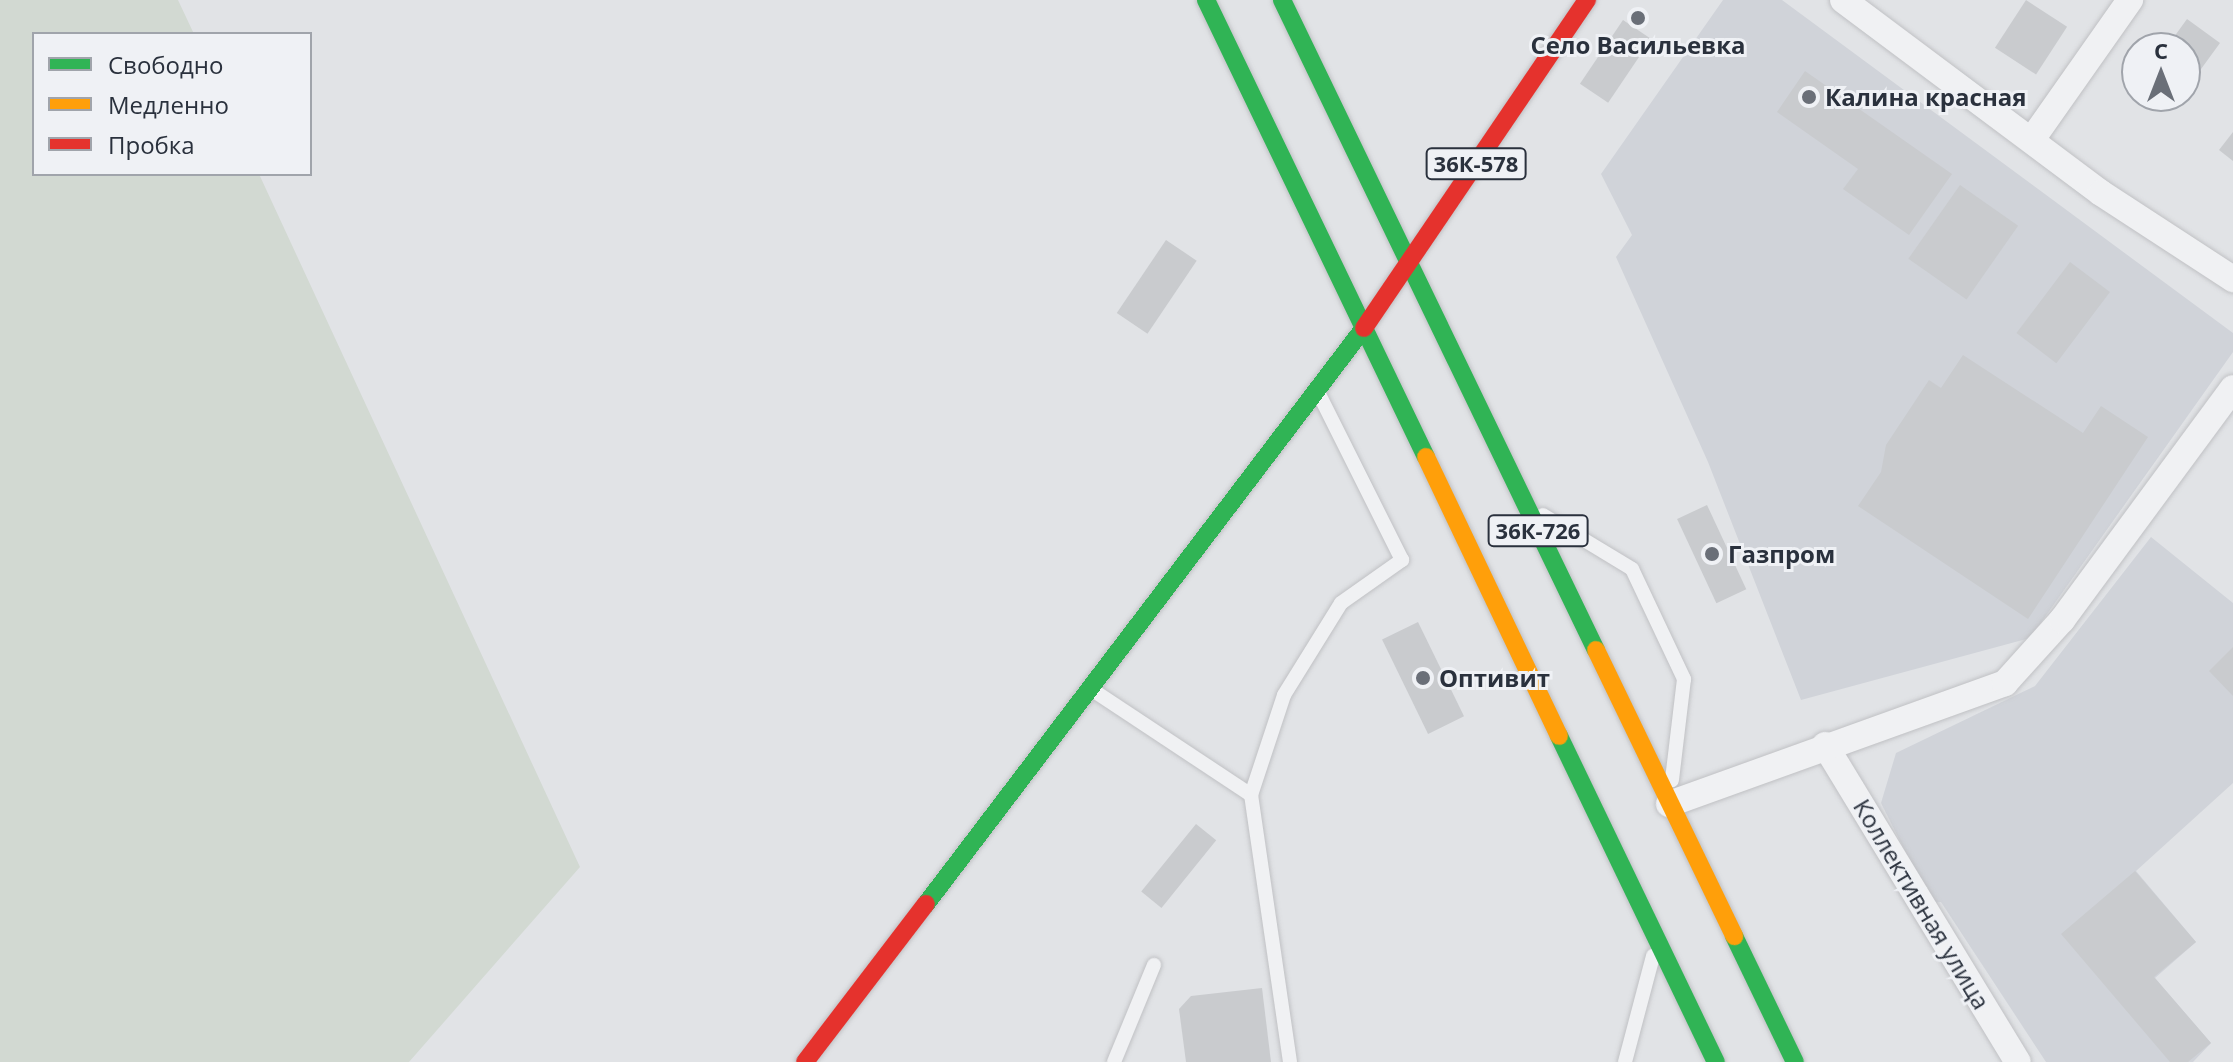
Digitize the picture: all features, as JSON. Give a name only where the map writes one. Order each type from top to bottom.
[{"type":"main road","name":"36К-726","points":[[1206,0],[1716,1062]]},
{"type":"main road","name":"36К-726","points":[[1282,0],[1407,266],[1795,1062]]},
{"type":"main road","name":"36К-578","points":[[1364,328],[1587,0]]},
{"type":"main road","points":[[805,1062],[1364,328]]},
{"type":"street","points":[[1843,0],[2033,138],[2101,193],[2233,279]]},
{"type":"street","points":[[2033,138],[2130,0]]},
{"type":"street","points":[[1669,804],[1825,745],[2005,683],[2062,620],[2233,388]]},
{"type":"street","name":"Коллективная улица","points":[[1825,745],[2018,1062]]},
{"type":"lane","points":[[1290,1062],[1251,795],[1284,695],[1341,603],[1402,560],[1317,390]]},
{"type":"lane","points":[[1525,504],[1632,569],[1684,679],[1669,804]]},
{"type":"lane","points":[[1090,688],[1251,795]]},
{"type":"lane","points":[[1625,1062],[1657,940]]},
{"type":"lane","points":[[1114,1062],[1154,965]]},
{"type":"shaded area","points":[[0,0],[178,0],[193,32],[32,32],[32,176],[260,176],[580,867],[409,1062],[0,1062]]},
{"type":"shaded area","points":[[1723,0],[1782,0],[2233,333],[2233,352],[2030,638],[1801,700],[1708,462],[1616,257],[1632,235],[1601,174]]},
{"type":"shaded area","points":[[2151,537],[2233,603],[2233,783],[2136,871],[2196,942],[2155,978],[2211,1043],[2193,1062],[2046,1062],[1941,902],[1931,903],[1881,803],[1896,753],[2035,686]]},
{"type":"building","points":[[2026,0],[2067,27],[2036,74],[1995,48]]},
{"type":"building","points":[[2187,19],[2220,43],[2201,69],[2201,32],[2178,32]]},
{"type":"building","points":[[1623,20],[1651,39],[1608,103],[1580,84]]},
{"type":"building","points":[[1805,71],[1952,174],[1909,235],[1843,189],[1858,169],[1777,112]]},
{"type":"building","points":[[2233,132],[2233,161],[2219,150]]},
{"type":"building","points":[[1960,185],[2018,226],[1967,299],[1908,259]]},
{"type":"building","points":[[1166,240],[1197,261],[1147,334],[1117,313]]},
{"type":"building","points":[[2070,262],[2110,292],[2056,363],[2016,333]]},
{"type":"building","points":[[1963,355],[2083,433],[2101,406],[2148,437],[2028,619],[1858,506],[1881,472],[1886,445],[1929,380],[1941,388]]},
{"type":"building","name":"Газпром","points":[[1707,505],[1746,589],[1716,603],[1677,519]]},
{"type":"building","name":"Оптивит","points":[[1418,622],[1464,716],[1428,734],[1382,640]]},
{"type":"building","points":[[2233,647],[2233,696],[2209,671]]},
{"type":"building","points":[[1196,824],[1216,840],[1161,908],[1141,892]]},
{"type":"building","points":[[2135,871],[2196,942],[2154,977],[2211,1043],[2188,1062],[2170,1062],[2061,934]]},
{"type":"building","points":[[1262,988],[1271,1062],[1186,1062],[1179,1009],[1191,996]]},
{"type":"traffic: fast","points":[[1206,0],[1426,457]]},
{"type":"traffic: fast","points":[[1282,0],[1596,650]]},
{"type":"traffic: fast","points":[[926,904],[1364,328]]},
{"type":"traffic: fast","points":[[1559,736],[1716,1062]]},
{"type":"traffic: fast","points":[[1734,936],[1795,1062]]},
{"type":"traffic: slow","points":[[1426,457],[1559,736]]},
{"type":"traffic: slow","points":[[1596,650],[1734,936]]},
{"type":"traffic: jam","points":[[1364,328],[1587,0]]},
{"type":"traffic: jam","points":[[805,1062],[926,904]]},
{"type":"place","name":"Село Васильевка","points":[[1638,18]]},
{"type":"place","name":"Калина красная","points":[[1809,97]]},
{"type":"place","name":"Газпром","points":[[1712,554]]},
{"type":"place","name":"Оптивит","points":[[1423,678]]}]
